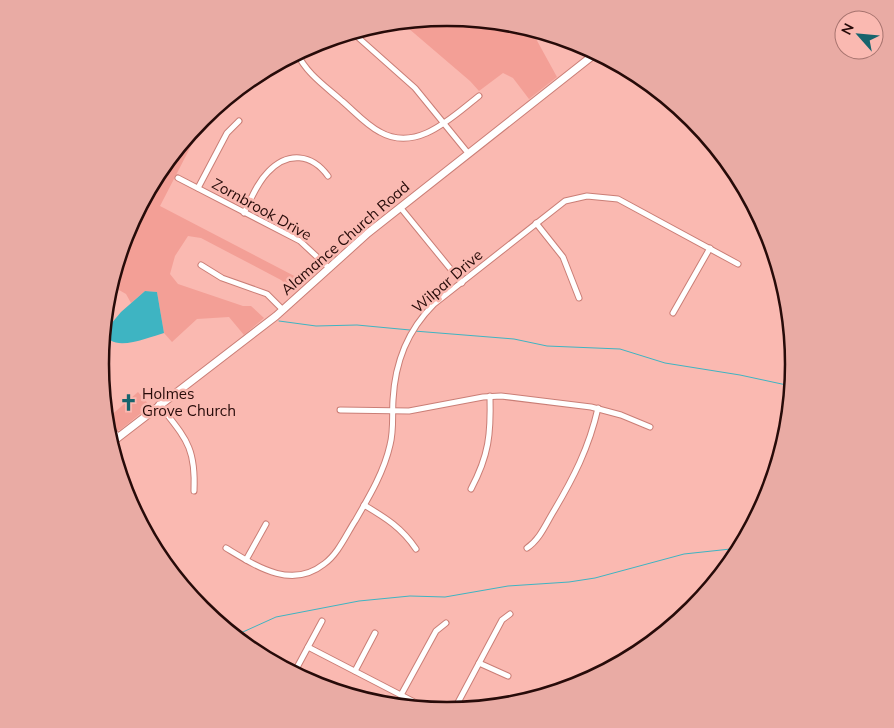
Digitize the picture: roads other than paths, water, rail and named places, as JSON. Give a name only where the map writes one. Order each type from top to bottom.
[{"type":"main road","name":"Alamance Church Road","points":[[118,437],[283,310],[328,268],[400,207],[590,58]]},
{"type":"street","points":[[359,38],[415,88],[468,154]]},
{"type":"street","points":[[301,60],[307,70],[380,132],[395,137],[416,137],[428,133],[444,124],[479,96]]},
{"type":"street","points":[[198,188],[227,133],[240,121]]},
{"type":"street","points":[[244,213],[267,173],[283,162],[304,158],[313,160],[328,176]]},
{"type":"street","name":"Zornbrook Drive","points":[[178,178],[300,241],[328,268]]},
{"type":"street","name":"Wilpar Drive","points":[[226,548],[271,573],[294,576],[310,572],[325,564],[336,551],[364,505],[387,458],[391,442],[396,369],[408,338],[428,310],[558,206],[571,199],[587,196],[607,196],[631,204],[738,264]]},
{"type":"street","points":[[400,207],[462,283]]},
{"type":"street","points":[[536,223],[563,257],[579,298]]},
{"type":"street","points":[[673,313],[710,248]]},
{"type":"street","points":[[200,265],[222,278],[267,294],[283,310]]},
{"type":"street","points":[[471,489],[488,450],[491,429],[490,396]]},
{"type":"street","points":[[340,410],[423,410],[490,396],[598,408],[621,414],[650,427]]},
{"type":"street","points":[[159,404],[190,448],[195,470],[194,491]]},
{"type":"street","points":[[527,548],[538,537],[576,473],[590,439],[598,408]]},
{"type":"street","points":[[364,505],[393,522],[406,533],[416,549]]},
{"type":"street","points":[[246,560],[266,524]]},
{"type":"street","points":[[459,701],[502,620],[510,614]]},
{"type":"street","points":[[297,667],[322,621]]},
{"type":"street","points":[[401,695],[436,631],[446,624]]},
{"type":"street","points":[[355,671],[375,633]]},
{"type":"street","points":[[308,647],[410,700]]},
{"type":"street","points":[[479,663],[508,676]]},
{"type":"water","points":[[145,291],[157,292],[164,333],[130,342],[114,342],[110,339],[112,323],[121,312]]},
{"type":"waterway","points":[[279,321],[316,326],[357,325],[410,330]]},
{"type":"waterway","points":[[414,331],[514,339],[547,346],[620,349],[665,363],[740,375],[784,385]]},
{"type":"waterway","points":[[242,633],[276,617],[359,601],[410,596],[445,597],[508,586],[569,582],[595,578],[684,554],[730,549]]},
{"type":"place","name":"Holmes Grove Church","points":[[128,402]]}]
